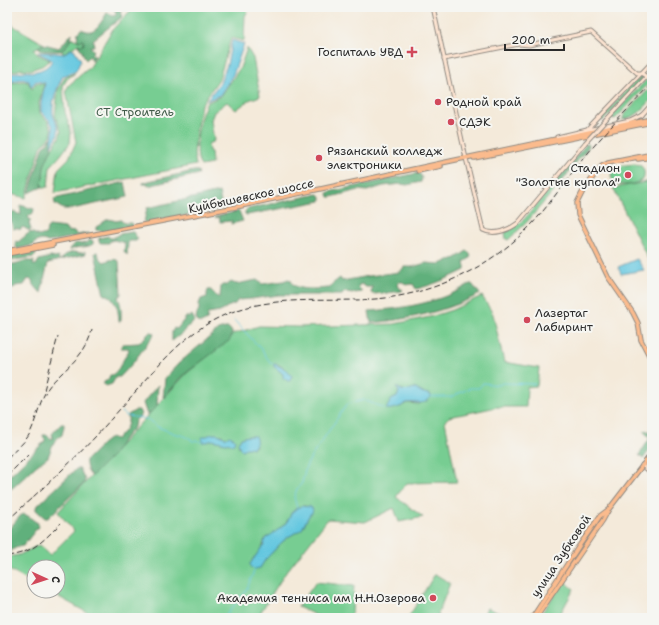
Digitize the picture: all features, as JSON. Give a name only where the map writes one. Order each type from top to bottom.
[{"type":"main road","points":[[569,138],[652,119]]},
{"type":"main road","points":[[569,138],[652,122]]},
{"type":"main road","name":"Куйбышевское шоссе","points":[[466,159],[542,142],[569,138]]},
{"type":"main road","name":"Куйбышевское шоссе","points":[[7,253],[569,138]]},
{"type":"main road","points":[[652,154],[608,163],[602,166],[596,172],[580,197],[577,213],[579,220],[608,277],[633,313],[638,323],[641,340],[652,361]]},
{"type":"main road","points":[[577,213],[582,196],[603,168],[652,157]]},
{"type":"main road","name":"улица Зубковой","points":[[532,618],[560,578],[577,559],[609,509],[652,453]]},
{"type":"main road","name":"улица Зубковой","points":[[536,618],[572,556],[600,516],[609,509]]},
{"type":"main road","points":[[600,516],[602,515],[604,517],[603,520]]},
{"type":"main road","points":[[579,546],[579,549],[583,549]]},
{"type":"main road","points":[[576,551],[580,551],[580,554]]},
{"type":"main road","points":[[572,556],[577,559]]},
{"type":"street","points":[[433,7],[483,230],[490,232],[503,230],[518,223],[585,143],[652,71]]},
{"type":"street","points":[[444,59],[519,44],[529,45],[591,32],[637,73],[641,73],[647,77]]},
{"type":"street","points":[[587,130],[652,62]]},
{"type":"street","points":[[632,127],[652,104]]},
{"type":"street","name":"Куйбышевское шоссе","points":[[542,142],[587,130],[630,121],[642,115]]},
{"type":"street","points":[[642,465],[652,474]]},
{"type":"green space","points":[[114,7],[123,7],[120,12],[122,17],[93,40],[94,46],[90,46],[94,51],[91,54],[95,56],[92,60],[90,56],[86,60],[78,44],[84,44],[83,40],[77,40],[78,32],[81,29],[89,31],[94,30],[107,13],[112,16],[116,15],[116,12],[113,9]]},
{"type":"green space","name":"СТ Строитель","points":[[134,7],[250,7],[245,16],[244,41],[231,38],[219,79],[201,105],[196,131],[194,154],[196,165],[55,193],[58,169],[69,158],[76,142],[66,91],[69,85],[90,67],[112,30]]},
{"type":"green space","points":[[7,22],[44,44],[34,49],[37,54],[50,60],[42,66],[30,70],[22,69],[7,73]]},
{"type":"green space","points":[[72,33],[70,41],[62,51],[43,51],[38,47],[44,44],[59,48]]},
{"type":"green space","points":[[72,38],[79,41],[83,40],[84,44],[82,46],[78,44],[63,54],[62,51]]},
{"type":"green space","points":[[247,48],[253,58],[260,96],[249,100],[236,110],[227,102],[214,112],[211,120],[214,141],[208,144],[209,151],[211,152],[212,164],[201,166],[198,158],[197,146],[200,119],[206,103],[221,96],[240,68]]},
{"type":"green space","points":[[75,73],[67,79],[63,86],[65,112],[71,132],[70,143],[50,167],[48,187],[42,187],[44,166],[52,148],[59,138],[61,131],[55,116],[58,90],[65,77]]},
{"type":"green space","points":[[640,76],[644,78],[603,121],[600,119],[636,80],[638,81]]},
{"type":"green space","points":[[647,79],[652,80],[616,118],[613,119],[613,117],[610,117]]},
{"type":"green space","points":[[22,81],[28,82],[32,89],[36,83],[44,84],[39,103],[40,113],[48,121],[52,130],[51,136],[41,147],[26,198],[7,193],[7,84]]},
{"type":"green space","points":[[652,86],[652,99],[635,115],[622,120],[624,117],[623,116]]},
{"type":"green space","points":[[52,137],[52,148],[44,166],[42,187],[29,193],[43,148]]},
{"type":"green space","points":[[586,144],[589,146],[560,184],[556,184],[558,178]]},
{"type":"green space","name":"Стадион \"Золотые купола\"","points":[[634,164],[642,167],[644,171],[643,180],[636,183],[620,185],[614,183],[611,176],[613,169],[618,166]]},
{"type":"green space","points":[[198,171],[199,174],[148,186],[147,184],[143,184],[149,181]]},
{"type":"green space","points":[[418,173],[422,178],[421,182],[407,185],[401,184],[383,186],[367,191],[359,190],[331,197],[329,197],[328,194],[329,192]]},
{"type":"green space","points":[[652,181],[652,267],[613,188]]},
{"type":"green space","points":[[125,182],[128,197],[72,209],[63,209],[55,204],[54,199]]},
{"type":"green space","points":[[552,186],[555,186],[556,188],[526,223],[508,240],[506,239],[505,232],[518,225]]},
{"type":"green space","points":[[219,192],[221,202],[220,209],[147,223],[144,222],[147,208]]},
{"type":"green space","points":[[318,194],[320,195],[321,201],[247,215],[245,214],[247,209]]},
{"type":"green space","points":[[20,205],[34,209],[33,213],[28,217],[31,221],[29,223],[31,230],[23,227],[19,230],[17,228],[13,229],[10,218],[7,217],[7,211],[9,213],[14,212],[21,215]]},
{"type":"green space","points":[[239,211],[243,221],[231,224],[233,221],[220,222],[219,217],[214,217]]},
{"type":"green space","points":[[109,219],[116,221],[121,220],[124,223],[131,223],[132,226],[104,232],[96,230],[96,227]]},
{"type":"green space","points":[[49,226],[65,228],[67,231],[75,232],[77,235],[89,234],[48,242],[41,240],[34,243],[34,245],[17,249],[15,243],[16,241],[18,242],[30,232],[39,236],[46,234]]},
{"type":"green space","points":[[133,232],[138,239],[136,241],[129,241],[127,255],[124,251],[125,243],[114,240],[110,241],[109,243],[99,242],[99,238],[108,236],[113,238],[119,234]]},
{"type":"green space","points":[[92,240],[93,244],[70,250],[72,245],[78,243],[81,244]]},
{"type":"green space","points":[[35,251],[36,255],[34,257],[7,261],[7,256]]},
{"type":"green space","points":[[467,251],[471,256],[464,262],[465,270],[441,281],[416,289],[413,284],[406,285],[403,282],[399,282],[397,285],[403,290],[402,291],[372,294],[371,292],[373,287],[366,287],[362,284],[358,287],[362,292],[345,292],[342,295],[279,295],[238,300],[235,304],[220,312],[208,314],[207,320],[201,323],[198,322],[196,318],[201,299],[207,297],[208,290],[211,290],[217,297],[219,297],[222,285],[227,285],[231,282],[236,284],[257,280],[262,284],[284,281],[288,279],[291,280],[297,287],[308,289],[330,288],[332,284],[340,278],[342,281],[400,272],[404,267],[412,267],[426,263],[440,264],[456,258]]},
{"type":"green space","points":[[73,252],[85,252],[86,254],[48,263],[41,293],[33,284],[32,280],[28,279],[24,285],[15,286],[14,289],[7,288],[8,264],[21,263],[23,261],[34,261],[33,265],[36,265],[39,260],[58,257],[59,260],[65,255]]},
{"type":"green space","points":[[96,252],[98,252],[99,257],[104,262],[113,259],[119,261],[121,294],[118,298],[120,303],[121,321],[119,322],[115,304],[108,295],[104,295]]},
{"type":"green space","points":[[472,284],[480,294],[453,306],[414,317],[371,323],[369,311],[421,304],[451,294]]},
{"type":"green space","points":[[482,296],[493,314],[504,362],[539,368],[537,386],[527,387],[526,407],[497,407],[449,417],[445,421],[457,482],[407,483],[396,497],[423,517],[399,522],[394,508],[365,522],[328,519],[284,575],[257,618],[97,618],[63,599],[66,599],[66,559],[26,559],[26,580],[7,569],[7,557],[19,555],[39,545],[50,555],[74,531],[58,512],[187,373],[233,334],[259,326],[299,327],[394,324],[430,317],[452,310]],"holes":[[[277,364],[284,368],[292,376],[291,379],[286,380],[283,374],[274,366]],[[397,388],[407,391],[414,388],[431,395],[419,404],[407,403],[400,407],[391,400],[397,397],[399,392]],[[212,434],[222,435],[224,438],[232,438],[231,444],[212,440],[202,442],[205,437]],[[251,436],[256,446],[253,448],[239,447],[238,443],[240,439]],[[304,506],[311,507],[310,514],[302,529],[281,543],[265,560],[260,568],[250,564],[262,547],[266,538],[271,536],[286,523],[291,513],[297,508]]]},
{"type":"green space","points":[[192,315],[195,321],[172,341],[172,332],[174,328],[177,329],[187,316],[188,318]]},
{"type":"green space","points":[[229,328],[232,332],[230,340],[186,373],[163,398],[165,378],[179,363],[218,330]]},
{"type":"green space","points":[[151,331],[154,334],[153,336],[132,364],[120,377],[116,377],[112,384],[106,386],[104,385],[104,382],[108,380],[110,375],[117,371],[129,350],[128,348],[121,348],[122,344],[139,343]]},
{"type":"green space","points":[[158,385],[157,406],[147,415],[143,403]]},
{"type":"green space","points":[[136,410],[139,410],[141,414],[135,421],[134,427],[113,455],[92,476],[87,469],[86,460],[111,437],[116,439],[122,434],[127,426],[128,415]]},
{"type":"green space","points":[[61,424],[64,424],[62,435],[56,439],[48,457],[7,492],[7,478],[45,441],[43,435],[46,435],[52,439],[52,434]]},
{"type":"green space","points":[[652,428],[652,447],[643,459],[639,455],[650,438],[644,432],[646,430],[649,432]]},
{"type":"green space","points":[[76,469],[80,469],[85,480],[84,483],[48,518],[45,518],[36,510],[36,507]]},
{"type":"green space","points":[[23,514],[27,515],[38,523],[38,527],[23,546],[14,549],[7,556],[7,529],[9,529]]},
{"type":"green space","name":"Академия тенниса им Н.Н.Озерова","points":[[435,574],[450,583],[438,614],[438,616],[442,618],[408,618]]},
{"type":"green space","points":[[564,581],[574,589],[558,618],[538,618]]},
{"type":"green space","points":[[316,582],[354,586],[352,612],[348,618],[322,618],[298,607]]},
{"type":"green space","points":[[487,608],[504,615],[502,618],[482,618]]},
{"type":"water","points":[[232,40],[244,44],[233,75],[220,95],[206,101],[220,83],[227,65]]},
{"type":"water","points":[[71,49],[74,49],[81,60],[76,71],[63,76],[57,90],[53,103],[53,113],[58,132],[57,137],[51,146],[53,127],[41,112],[41,102],[45,83],[36,81],[31,87],[29,81],[22,79],[7,83],[7,75],[18,72],[21,73],[24,71],[32,72],[41,70],[48,66],[52,60],[37,52],[63,54]]},
{"type":"water","points":[[637,259],[644,270],[621,274],[618,267]]},
{"type":"water","points":[[274,364],[286,370],[292,376],[290,381],[283,378],[283,374],[274,367]]},
{"type":"water","points":[[396,387],[401,390],[409,390],[414,388],[431,395],[431,397],[422,403],[407,403],[396,408],[386,409],[391,400],[397,397],[399,392]]},
{"type":"water","points":[[212,434],[218,434],[225,438],[230,436],[235,439],[234,443],[231,444],[212,440],[202,442],[203,440],[201,438]]},
{"type":"water","points":[[247,436],[255,436],[256,442],[253,448],[250,447],[242,450],[240,449],[238,443],[242,438]]},
{"type":"water","points":[[301,506],[311,507],[313,509],[302,529],[281,543],[265,560],[260,568],[251,568],[250,564],[264,545],[264,541],[283,526],[287,522],[291,513]]},
{"type":"waterway","points":[[234,320],[273,364]]},
{"type":"waterway","points":[[431,397],[451,397],[470,388],[479,388],[483,383],[499,385],[502,383],[535,384]]},
{"type":"waterway","points":[[297,508],[294,497],[297,489],[302,483],[306,467],[311,457],[347,404],[364,400],[386,409]]},
{"type":"waterway","points":[[121,412],[127,416],[147,419],[158,427],[176,434],[180,434],[191,439],[192,441],[196,440],[202,442]]},
{"type":"waterway","points":[[226,615],[246,591],[255,569]]},
{"type":"railway","points":[[7,521],[96,436],[169,355],[186,339],[205,325],[237,310],[259,305],[303,300],[370,299],[393,297],[412,293],[450,281],[502,251],[532,224],[596,144],[652,84]]},
{"type":"railway","points":[[7,458],[28,437],[45,393],[51,384],[73,363],[81,353],[90,337],[92,330]]},
{"type":"railway","points":[[44,390],[58,336]]},
{"type":"railway","points":[[7,476],[28,455]]},
{"type":"railway","points":[[7,556],[31,549],[43,541],[61,523]]},
{"type":"place","name":"Госпиталь УВД","points":[[412,52]]},
{"type":"place","name":"Родной край","points":[[438,102]]},
{"type":"place","name":"СДЭК","points":[[451,122]]},
{"type":"place","name":"Рязанский колледж электроники","points":[[319,158]]},
{"type":"place","name":"Стадион \"Золотые купола\"","points":[[628,175]]},
{"type":"place","name":"Лазертаг Лабиринт","points":[[527,320]]},
{"type":"place","name":"Академия тенниса им Н.Н.Озерова","points":[[433,598]]}]
